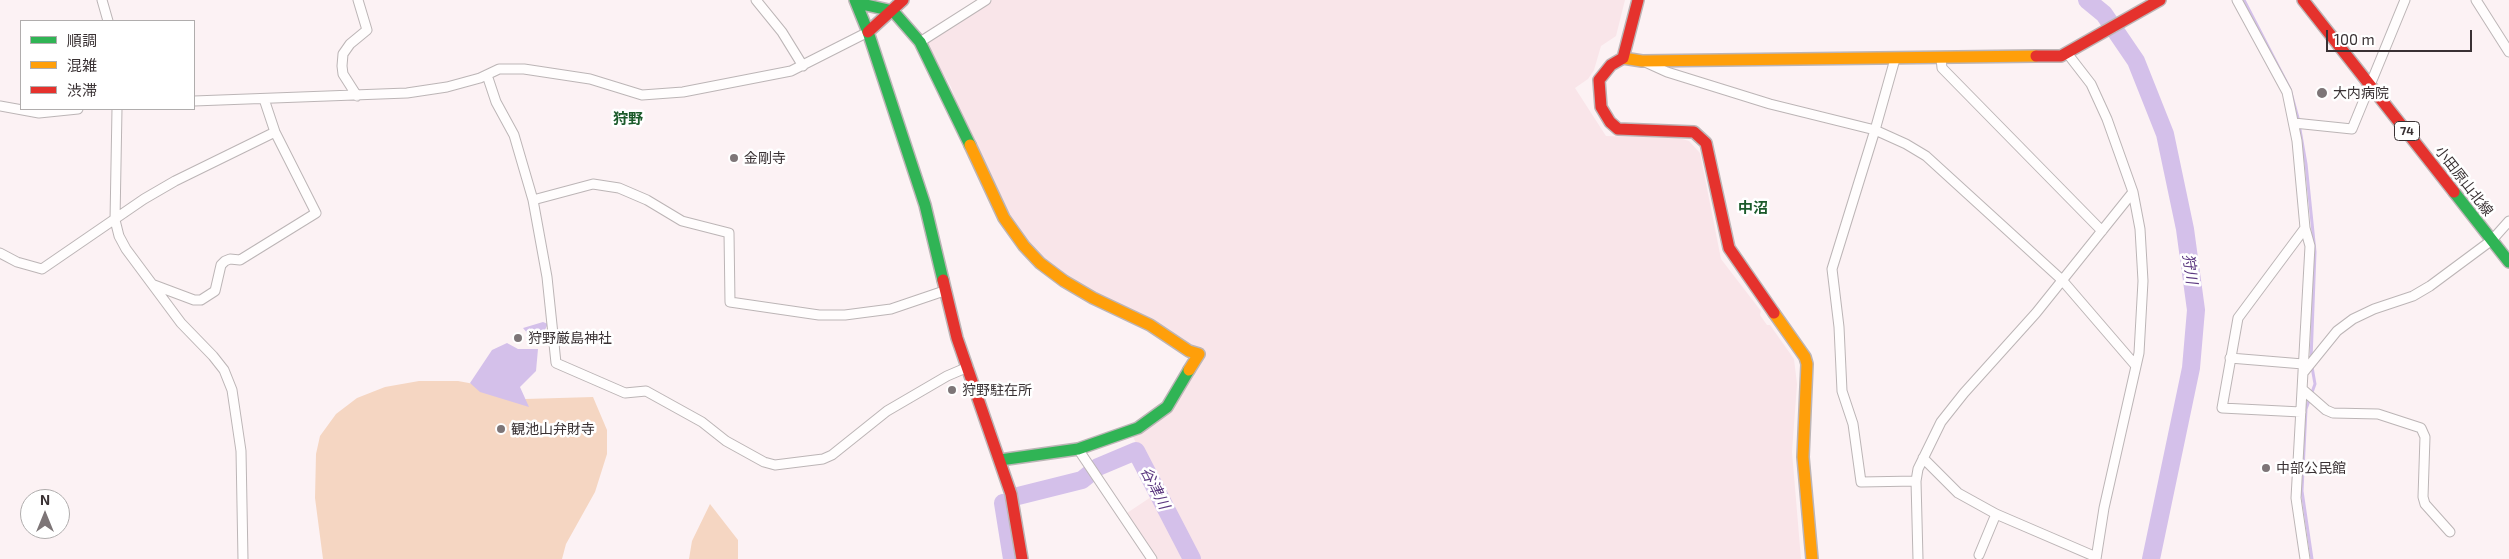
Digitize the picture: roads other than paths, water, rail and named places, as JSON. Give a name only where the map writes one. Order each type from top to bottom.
[{"type":"street","points":[[102,0],[108,20]]},
{"type":"street","points":[[357,96],[343,74],[342,66],[343,54],[350,44],[367,30],[358,0]]},
{"type":"street","points":[[756,0],[782,32],[803,66]]},
{"type":"street","points":[[195,101],[357,96],[447,87],[487,75],[499,69],[552,72],[590,79],[642,95],[683,92],[791,71],[803,66],[868,32],[903,0]]},
{"type":"street","points":[[920,42],[986,0]]},
{"type":"street","points":[[1623,58],[1638,0]]},
{"type":"street","points":[[1812,559],[1803,457],[1808,376],[1805,357],[1729,248],[1724,233],[1711,158],[1706,143],[1694,132],[1618,129],[1610,122],[1601,107],[1599,80],[1610,65],[1623,58],[1642,61],[2060,56],[2130,16],[2147,3],[2160,0]]},
{"type":"street","points":[[2237,0],[2287,92],[2294,123],[2305,228],[2310,246],[2296,498],[2305,559]]},
{"type":"street","name":"小田原山北線","points":[[2304,0],[2509,262]]},
{"type":"street","points":[[2294,123],[2352,129],[2405,0]]},
{"type":"street","points":[[2476,0],[2509,52]]},
{"type":"street","points":[[856,1],[893,11],[920,42],[929,57],[1004,218],[1024,246],[1040,263],[1064,281],[1093,298],[1150,325],[1189,351],[1199,354],[1167,407],[1138,428],[1078,449],[1000,460]]},
{"type":"street","points":[[856,1],[868,32],[924,205],[944,291],[1011,494],[1022,559]]},
{"type":"street","points":[[1923,458],[1958,493],[1996,514],[2096,558],[2104,508],[2136,366],[2142,317],[2143,281],[2140,229],[2133,192],[2107,118],[2091,84],[2067,53]]},
{"type":"street","points":[[1941,58],[1942,68],[2102,231]]},
{"type":"street","points":[[1894,59],[1875,130],[1832,269],[1839,327],[1842,391],[1853,424],[1861,482],[1916,482]]},
{"type":"street","points":[[1642,61],[1667,72],[1770,104],[1875,130],[1906,144],[1926,156],[2062,280],[2136,366]]},
{"type":"street","points":[[487,75],[496,102],[514,135],[533,200],[547,277],[556,363],[625,393],[646,391],[702,422],[726,440],[764,462],[775,465],[823,459],[832,455],[887,411],[947,376],[968,367]]},
{"type":"street","points":[[153,285],[194,300],[201,300],[215,291],[221,265],[225,261],[240,260],[316,213],[275,132],[264,99]]},
{"type":"street","points":[[0,106],[20,110]]},
{"type":"street","points":[[22,110],[39,113],[68,110]]},
{"type":"street","points":[[117,110],[115,220],[126,248],[181,323],[219,363],[232,390],[241,451],[243,559]]},
{"type":"street","points":[[0,253],[17,262],[42,269],[74,245],[175,181],[275,132]]},
{"type":"street","points":[[533,200],[593,184],[620,188],[647,200],[682,222],[729,233],[730,302],[820,315],[844,315],[891,309],[944,291]]},
{"type":"street","points":[[1918,559],[1916,482],[1923,458],[1933,437],[1947,415],[2036,313],[2133,192]]},
{"type":"street","points":[[2303,368],[2337,331],[2353,319],[2374,309],[2413,296],[2430,286],[2492,240],[2509,221]]},
{"type":"street","points":[[2301,412],[2222,408],[2238,318],[2305,228]]},
{"type":"street","points":[[2230,358],[2303,368]]},
{"type":"street","points":[[2302,389],[2326,410],[2333,413],[2378,414],[2421,428],[2426,437],[2423,497],[2425,504],[2450,532]]},
{"type":"street","points":[[1078,449],[1152,559]]},
{"type":"street","points":[[1979,555],[1996,514]]},
{"type":"waterway","name":"狩川","points":[[2087,0],[2104,14],[2136,61],[2165,134],[2185,229],[2196,310],[2191,368],[2151,559]]},
{"type":"waterway","points":[[2244,0],[2290,89],[2298,118],[2306,164],[2315,252],[2311,360]]},
{"type":"waterway","points":[[2312,367],[2315,384],[2306,409],[2302,491],[2312,559]]},
{"type":"waterway","name":"谷津川","points":[[1018,496],[1082,480],[1098,467],[1136,451],[1192,559]]},
{"type":"waterway","name":"谷津川","points":[[1003,503],[1012,559]]},
{"type":"place","name":"大内病院","points":[[2322,93]]},
{"type":"place","name":"金剛寺","points":[[734,158]]},
{"type":"place","name":"狩野厳島神社","points":[[518,338]]},
{"type":"place","name":"狩野駐在所","points":[[952,390]]},
{"type":"place","name":"観池山弁財寺","points":[[501,429]]},
{"type":"place","name":"中部公民館","points":[[2266,468]]},
{"type":"district","name":"狩野","points":[[628,119]]},
{"type":"district","name":"中沼","points":[[1753,208]]}]
